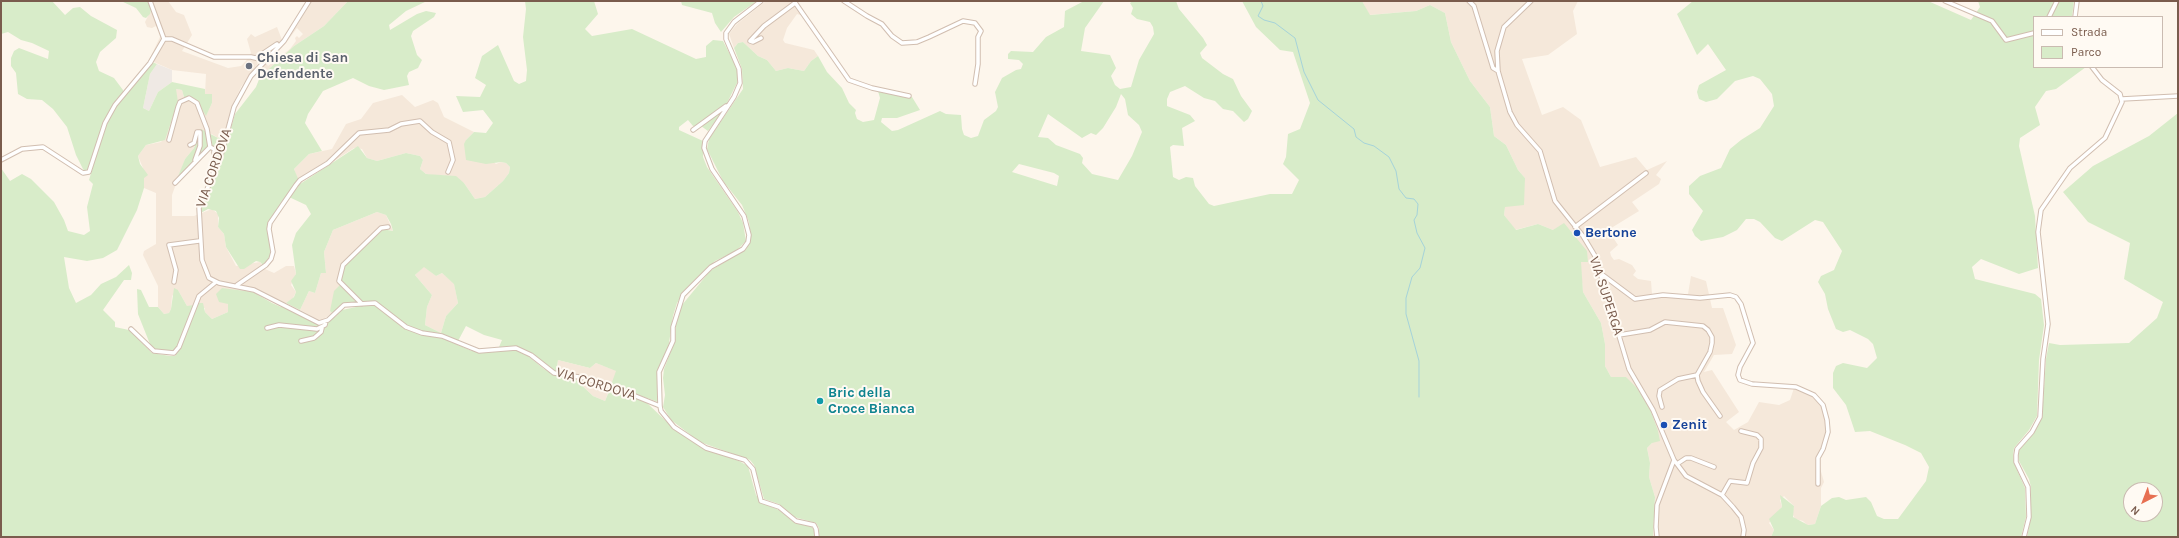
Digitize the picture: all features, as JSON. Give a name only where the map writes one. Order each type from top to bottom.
[{"type":"street","points":[[150,1],[164,39]]},
{"type":"street","points":[[256,58],[284,41],[309,1]]},
{"type":"street","points":[[761,1],[734,22],[726,33],[726,39],[739,69],[740,83],[728,105],[705,140],[704,148],[712,169],[744,216],[749,234],[748,242],[743,249],[711,267],[683,295],[673,327],[673,341],[660,372],[660,406],[661,411],[674,427],[706,448],[745,460],[753,469],[761,500],[779,507],[796,521],[814,525],[817,537]]},
{"type":"street","points":[[844,1],[866,16],[882,24],[892,36],[902,43],[917,42],[963,21],[975,22],[981,31],[978,37],[978,64],[975,84]]},
{"type":"street","points":[[1470,1],[1474,6],[1493,68],[1498,71]]},
{"type":"street","name":"VIA SUPERGA","points":[[1531,1],[1504,26],[1497,51],[1498,71],[1510,112],[1517,125],[1538,146],[1555,201],[1583,236],[1595,256],[1629,369],[1653,410],[1675,462],[1690,480],[1722,495],[1741,517],[1744,530],[1743,537]]},
{"type":"street","points":[[1944,1],[1992,21],[2006,40],[2033,33]]},
{"type":"street","points":[[2050,16],[2057,1]]},
{"type":"street","points":[[2075,16],[2077,1]]},
{"type":"street","points":[[761,38],[753,42],[750,41],[764,26],[795,2],[849,80],[872,88],[909,96]]},
{"type":"street","points":[[164,39],[172,39],[214,57],[256,58],[264,60]]},
{"type":"street","points":[[1,160],[22,149],[43,147],[84,173],[89,172],[105,123],[115,105],[150,63],[164,39]]},
{"type":"street","name":"VIA CORDOVA","points":[[216,282],[209,278],[202,260],[199,241],[199,208],[220,159],[234,107],[251,76],[264,60],[284,41]]},
{"type":"street","points":[[2024,537],[2029,517],[2028,487],[2016,462],[2016,455],[2017,449],[2032,432],[2040,416],[2043,359],[2048,324],[2038,232],[2041,210],[2070,168],[2105,138],[2122,99],[2120,94],[2102,80],[2093,68]]},
{"type":"street","points":[[2122,99],[2178,96]]},
{"type":"street","points":[[169,140],[180,102],[190,98],[197,103],[207,129],[210,147],[214,149],[212,171],[213,177]]},
{"type":"street","points":[[693,130],[728,105]]},
{"type":"street","points":[[237,285],[266,265],[272,259],[273,252],[268,229],[270,223],[300,180],[328,163],[359,133],[389,130],[401,124],[420,121],[432,132],[449,142],[453,160],[448,172]]},
{"type":"street","points":[[190,145],[194,143],[197,132],[200,132],[200,146],[194,163]]},
{"type":"street","points":[[175,183],[210,147]]},
{"type":"street","points":[[1575,227],[1646,173]]},
{"type":"street","points":[[362,304],[339,281],[343,265],[381,228],[388,227]]},
{"type":"street","points":[[174,282],[176,270],[169,245],[199,241]]},
{"type":"street","points":[[1600,273],[1635,299],[1663,295],[1700,298],[1730,294],[1736,297],[1741,304],[1753,343],[1740,367],[1738,375],[1740,380],[1752,384],[1796,387],[1814,395],[1823,405],[1827,420],[1828,432],[1823,449],[1818,458],[1818,484]]},
{"type":"street","points":[[131,329],[154,351],[174,353],[179,347],[199,296],[216,282],[237,285],[254,290],[319,323],[326,321]]},
{"type":"street","name":"VIA CORDOVA","points":[[322,328],[326,321],[344,305],[374,303],[406,327],[422,333],[442,336],[479,351],[516,348],[531,355],[554,373],[585,378],[618,389],[660,406]]},
{"type":"street","points":[[1619,335],[1650,330],[1665,322],[1703,326],[1712,337],[1710,352],[1697,375],[1678,379],[1660,390],[1659,396],[1662,407]]},
{"type":"street","points":[[266,328],[279,325],[322,328],[321,332],[314,338],[301,341]]},
{"type":"street","points":[[1697,375],[1703,392],[1720,416]]},
{"type":"street","points":[[1722,495],[1730,481],[1747,483],[1753,463],[1761,448],[1761,439],[1757,435],[1741,431]]},
{"type":"street","points":[[1657,537],[1657,505],[1675,462],[1686,458],[1691,458],[1714,467]]},
{"type":"shaded area","points":[[148,1],[168,1],[176,12],[184,15],[192,35],[182,51],[228,68],[241,66],[246,61],[251,53],[247,39],[251,34],[255,37],[277,27],[282,40],[261,54],[257,65],[241,87],[232,106],[224,136],[218,138],[210,133],[196,140],[194,148],[185,159],[172,195],[172,216],[194,216],[212,209],[218,214],[218,227],[224,234],[226,247],[236,266],[260,262],[265,269],[274,273],[286,266],[294,266],[296,274],[291,285],[296,292],[293,298],[281,307],[260,295],[224,301],[228,304],[228,312],[212,319],[205,312],[205,308],[187,306],[178,290],[172,296],[171,309],[169,313],[164,314],[158,307],[158,286],[143,255],[144,251],[156,244],[156,193],[144,188],[143,168],[138,156],[146,145],[161,142],[168,131],[175,110],[176,89],[182,90],[184,97],[195,99],[206,115],[212,103],[205,94],[206,74],[172,70],[149,60],[161,35],[156,26],[152,28],[147,27],[145,22],[151,10]]},
{"type":"shaded area","points":[[312,1],[348,1],[324,26],[294,46],[260,77],[256,73],[266,63],[268,66],[290,49],[296,41],[295,38],[297,36],[299,38],[303,34],[297,28],[286,43]]},
{"type":"shaded area","points":[[766,1],[791,1],[803,16],[797,14],[787,28],[783,40],[785,43],[814,50],[818,56],[811,61],[804,71],[788,68],[776,71],[767,60],[758,56],[743,42],[738,43],[734,48],[729,34],[737,24]]},
{"type":"shaded area","points":[[1362,1],[1578,1],[1573,11],[1577,34],[1548,55],[1522,59],[1542,115],[1563,107],[1581,120],[1600,167],[1636,157],[1647,170],[1667,161],[1656,175],[1661,179],[1659,184],[1632,202],[1639,211],[1608,230],[1618,245],[1610,252],[1611,256],[1614,260],[1619,259],[1632,265],[1636,271],[1633,275],[1638,279],[1651,281],[1652,294],[1688,294],[1691,276],[1706,281],[1712,308],[1723,308],[1736,345],[1732,354],[1714,355],[1704,372],[1712,370],[1739,412],[1726,422],[1734,430],[1748,422],[1759,402],[1779,405],[1790,400],[1795,385],[1813,393],[1823,404],[1829,434],[1820,459],[1820,468],[1824,482],[1821,488],[1821,506],[1815,524],[1807,525],[1803,521],[1795,519],[1792,513],[1794,506],[1784,496],[1780,500],[1782,507],[1769,523],[1774,530],[1771,537],[1653,537],[1655,497],[1649,477],[1650,463],[1647,448],[1652,443],[1626,377],[1611,377],[1605,366],[1605,344],[1601,323],[1583,292],[1580,262],[1553,230],[1538,224],[1515,230],[1504,215],[1505,207],[1525,178],[1518,170],[1506,145],[1494,136],[1490,107],[1470,81],[1451,42],[1445,13],[1430,5],[1416,11],[1369,15]]},
{"type":"shaded area","points":[[157,64],[172,70],[172,82],[158,92],[149,111],[143,108],[150,74]]},
{"type":"shaded area","points":[[402,95],[415,107],[433,100],[438,103],[444,117],[474,132],[466,140],[496,164],[501,162],[506,163],[510,167],[509,173],[503,181],[485,197],[475,199],[464,183],[443,175],[438,176],[426,174],[420,169],[423,160],[420,156],[406,153],[377,161],[367,158],[362,149],[354,148],[299,184],[294,169],[309,154],[332,149],[346,124],[361,119],[373,103]]},
{"type":"shaded area","points":[[377,212],[386,215],[393,231],[386,229],[343,285],[330,311],[332,313],[321,321],[300,310],[309,291],[315,293],[321,273],[326,273],[324,252],[333,230]]},
{"type":"shaded area","points":[[424,266],[436,276],[442,273],[454,283],[458,303],[446,316],[441,333],[425,325],[427,307],[432,295],[415,275]]},
{"type":"shaded area","points":[[558,360],[590,368],[596,363],[617,371],[605,401],[593,396],[574,378],[556,375]]},
{"type":"green space","points":[[1,1],[52,1],[65,15],[73,8],[80,7],[91,16],[117,30],[116,38],[100,52],[96,62],[99,71],[114,78],[124,93],[104,122],[88,172],[84,171],[76,155],[67,127],[53,109],[42,100],[27,99],[18,94],[16,73],[11,66],[11,58],[14,51],[19,48],[48,59],[49,51],[32,43],[21,40],[8,32],[1,34]]},
{"type":"green space","points":[[121,1],[148,1],[151,10],[150,14],[146,18],[143,17],[136,8]]},
{"type":"green space","points":[[348,1],[427,1],[406,11],[389,25],[390,30],[417,14],[426,11],[436,13],[434,17],[413,31],[411,36],[417,55],[422,60],[418,68],[409,72],[407,76],[409,85],[384,90],[369,86],[353,78],[323,91],[308,114],[305,123],[322,151],[309,154],[294,169],[299,181],[269,223],[271,258],[264,266],[260,262],[256,261],[244,269],[240,269],[226,247],[224,234],[218,227],[219,218],[216,211],[208,209],[199,214],[203,199],[222,159],[235,114],[256,87],[260,77],[294,46],[324,26]]},
{"type":"green space","points":[[525,1],[594,1],[598,14],[585,29],[592,36],[632,29],[696,59],[706,57],[706,46],[713,40],[723,41],[737,68],[737,83],[724,109],[708,131],[701,126],[693,126],[688,120],[679,127],[679,130],[703,141],[703,157],[707,167],[738,212],[743,223],[746,241],[736,251],[715,261],[684,292],[677,303],[673,316],[668,350],[661,365],[660,399],[658,402],[611,385],[616,371],[596,363],[590,368],[558,360],[556,373],[523,349],[512,346],[499,347],[502,340],[484,335],[466,326],[458,341],[428,332],[472,351],[510,348],[522,351],[544,369],[559,377],[574,378],[593,396],[605,401],[610,389],[645,401],[671,426],[701,447],[739,461],[748,466],[756,495],[762,503],[779,510],[795,523],[812,527],[815,532],[814,537],[1,537],[1,168],[10,181],[22,174],[31,179],[54,202],[68,231],[84,235],[90,231],[87,207],[93,184],[89,180],[106,123],[116,105],[152,62],[157,64],[150,74],[143,108],[149,111],[158,92],[172,82],[205,89],[205,94],[212,94],[212,103],[206,116],[195,99],[184,97],[182,90],[176,89],[178,102],[165,140],[146,145],[138,156],[140,164],[148,175],[144,178],[144,188],[137,210],[117,250],[103,258],[87,261],[64,257],[69,288],[76,303],[91,295],[101,284],[116,277],[129,265],[132,273],[131,280],[124,280],[103,310],[115,322],[115,327],[129,330],[152,353],[170,356],[175,356],[180,348],[197,303],[203,303],[205,312],[212,319],[228,312],[228,304],[219,302],[216,294],[222,288],[253,292],[272,303],[281,307],[284,305],[319,324],[324,324],[333,316],[335,317],[342,310],[356,307],[357,303],[342,305],[332,313],[330,311],[334,291],[340,285],[343,285],[340,280],[344,265],[382,229],[393,231],[386,215],[377,212],[333,230],[324,252],[326,273],[321,273],[315,293],[309,291],[300,310],[286,303],[294,297],[296,292],[291,281],[296,274],[292,245],[296,233],[311,214],[306,205],[289,197],[300,184],[358,146],[367,158],[377,161],[406,153],[420,156],[423,160],[420,169],[426,174],[456,176],[464,183],[475,199],[485,197],[503,181],[509,173],[510,167],[506,163],[501,162],[486,164],[466,160],[464,144],[466,140],[474,132],[486,133],[493,123],[483,110],[463,112],[456,96],[480,97],[486,85],[475,78],[482,56],[498,45],[514,81],[519,84],[526,81],[527,70],[523,37],[526,9]],"holes":[[[424,267],[436,276],[442,273],[454,284],[458,303],[446,316],[441,333],[425,325],[427,307],[432,295],[415,275]]]},
{"type":"green space","points":[[681,1],[757,1],[734,17],[721,32],[715,23],[712,13],[682,5]]},
{"type":"green space","points":[[1084,1],[1104,1],[1085,28],[1081,51],[1110,55],[1116,68],[1111,76],[1115,85],[1120,89],[1131,87],[1139,60],[1154,34],[1153,27],[1150,22],[1137,19],[1131,14],[1133,8],[1130,3],[1133,1],[1176,1],[1179,9],[1207,45],[1200,53],[1202,58],[1223,74],[1233,79],[1241,96],[1252,111],[1248,119],[1244,122],[1233,111],[1223,109],[1215,101],[1204,98],[1185,86],[1170,92],[1167,99],[1167,106],[1190,115],[1195,121],[1182,128],[1184,146],[1173,145],[1170,147],[1173,177],[1179,180],[1186,177],[1193,178],[1195,186],[1209,204],[1214,206],[1270,194],[1292,194],[1299,180],[1283,164],[1286,157],[1288,134],[1300,129],[1310,103],[1293,52],[1280,50],[1256,27],[1242,1],[1362,1],[1370,15],[1416,11],[1430,5],[1445,13],[1451,42],[1470,81],[1490,107],[1494,136],[1506,145],[1518,170],[1525,178],[1524,205],[1505,207],[1504,215],[1516,230],[1538,224],[1553,230],[1564,223],[1587,251],[1588,262],[1581,262],[1583,292],[1601,323],[1605,344],[1605,366],[1611,377],[1626,377],[1637,388],[1650,409],[1660,441],[1652,443],[1647,448],[1650,463],[1649,477],[1655,497],[1653,537],[819,537],[819,528],[816,523],[794,517],[779,504],[764,499],[754,465],[750,460],[700,442],[671,420],[663,407],[665,395],[663,378],[664,369],[675,341],[676,321],[682,305],[710,271],[746,249],[751,237],[749,222],[742,205],[723,181],[707,149],[709,139],[743,89],[742,69],[734,48],[738,43],[743,42],[758,56],[767,60],[776,71],[788,68],[804,71],[811,61],[818,56],[827,72],[842,88],[849,103],[856,110],[855,113],[857,119],[863,122],[874,120],[880,98],[878,91],[912,97],[920,110],[897,118],[882,118],[881,122],[892,131],[898,130],[940,111],[946,114],[961,115],[964,135],[971,138],[978,136],[984,120],[996,111],[998,107],[995,92],[1002,78],[1016,70],[1021,69],[1023,64],[1019,60],[1008,59],[1008,54],[1011,51],[1033,52],[1046,37],[1064,27],[1065,11]],"holes":[[[1121,94],[1125,99],[1128,115],[1139,125],[1142,132],[1132,156],[1118,180],[1092,174],[1082,163],[1083,158],[1080,154],[1056,145],[1048,138],[1038,137],[1048,114],[1082,138],[1091,133],[1096,135],[1103,128],[1116,107]],[[1019,164],[1054,173],[1059,176],[1057,186],[1012,172]]]},
{"type":"green space","points":[[1693,1],[1928,1],[1971,20],[1980,7],[1978,1],[2074,1],[2072,16],[2033,16],[2033,68],[2085,68],[2056,89],[2046,91],[2035,107],[2040,125],[2020,138],[2019,146],[2035,216],[2038,268],[2019,274],[1981,259],[1972,267],[1975,279],[2035,294],[2041,299],[2044,325],[2039,360],[2037,416],[2029,430],[2014,448],[2013,455],[2014,463],[2025,488],[2026,517],[2021,537],[1771,537],[1774,530],[1769,519],[1782,507],[1780,495],[1794,506],[1793,517],[1808,525],[1815,524],[1821,506],[1832,498],[1839,497],[1846,500],[1866,497],[1871,502],[1877,516],[1884,519],[1898,519],[1926,481],[1929,467],[1921,453],[1905,445],[1870,431],[1855,432],[1846,405],[1833,388],[1833,373],[1836,366],[1843,363],[1867,368],[1877,358],[1873,344],[1868,339],[1850,330],[1843,332],[1836,329],[1828,309],[1825,294],[1818,282],[1821,276],[1834,270],[1842,251],[1823,222],[1815,220],[1782,241],[1775,238],[1760,222],[1754,219],[1746,219],[1737,230],[1723,237],[1701,241],[1695,236],[1692,230],[1703,211],[1689,194],[1689,186],[1700,176],[1721,168],[1730,149],[1760,128],[1774,106],[1772,94],[1760,79],[1753,76],[1735,81],[1717,99],[1706,102],[1699,99],[1697,92],[1699,85],[1726,70],[1708,44],[1697,55],[1677,14]]},
{"type":"green space","points":[[2178,113],[2178,537],[2027,537],[2031,517],[2031,487],[2029,479],[2019,461],[2018,455],[2019,450],[2034,433],[2042,417],[2046,359],[2049,343],[2060,345],[2129,343],[2157,318],[2163,302],[2124,279],[2130,243],[2088,222],[2063,192],[2093,166],[2149,136]]},
{"type":"green space","points":[[201,129],[218,138],[224,136],[214,171],[213,169],[217,152],[213,147],[177,179],[185,159],[194,148]]},
{"type":"green space","points":[[174,288],[178,290],[187,306],[194,305],[179,346],[173,352],[155,351],[150,344],[138,314],[137,289],[141,290],[149,307],[158,307],[164,314],[169,313],[171,309]]},
{"type":"waterway","points":[[1261,1],[1263,6],[1258,16],[1264,20],[1275,23],[1295,38],[1304,72],[1318,100],[1354,129],[1356,137],[1364,143],[1374,146],[1389,157],[1396,171],[1399,189],[1406,198],[1414,199],[1418,204],[1417,215],[1414,220],[1417,233],[1425,248],[1420,268],[1412,277],[1406,298],[1406,314],[1419,361],[1419,397]]},
{"type":"place","name":"Chiesa di San Defendente","points":[[249,66]]},
{"type":"place","name":"Bertone","points":[[1577,233]]},
{"type":"place","name":"Bric della Croce Bianca","points":[[820,401]]},
{"type":"place","name":"Zenit","points":[[1664,425]]}]
